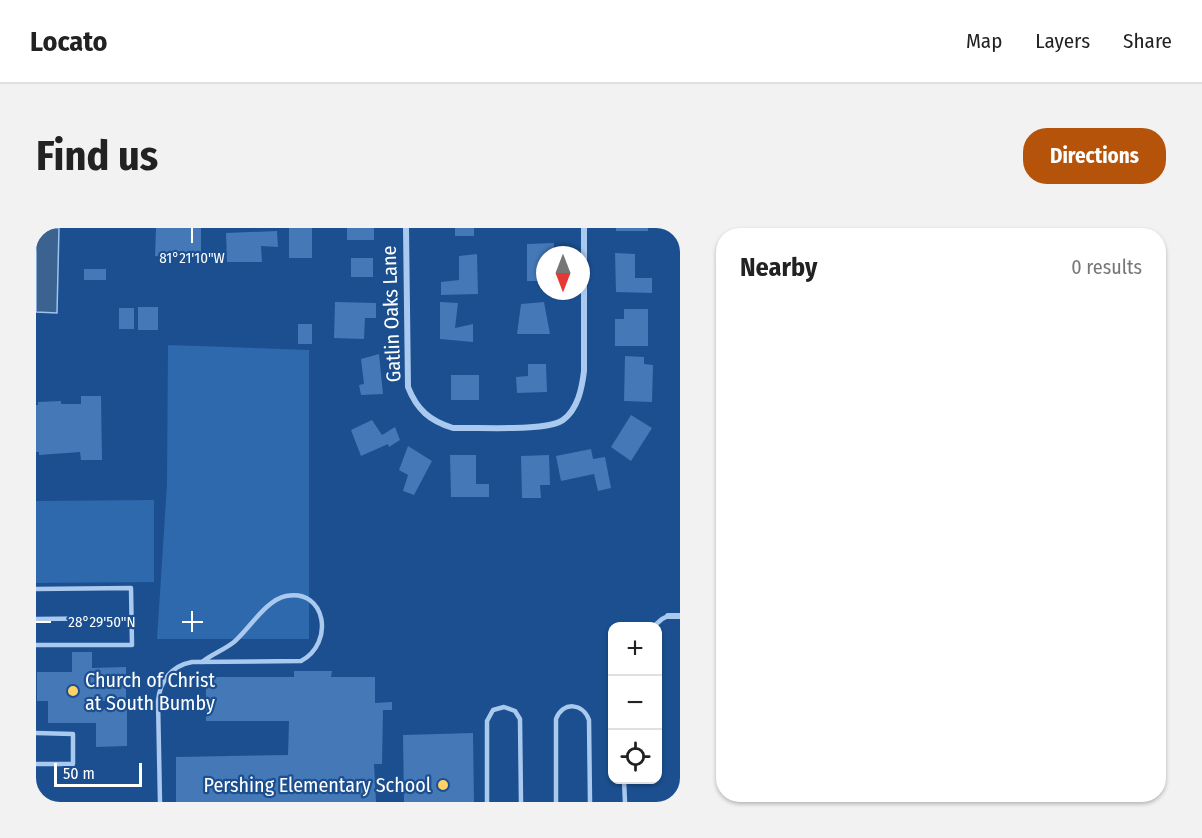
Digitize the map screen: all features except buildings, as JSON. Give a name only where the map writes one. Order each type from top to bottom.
[{"type":"street","name":"Gatlin Oaks Lane","points":[[405,228],[408,387],[414,401],[425,415],[453,428],[546,427],[563,421],[573,409],[581,392],[584,370],[584,228]]},
{"type":"street","points":[[668,616],[680,616]]},
{"type":"lane","points":[[36,588],[131,588],[132,645],[36,645]]},
{"type":"lane","points":[[160,802],[158,701],[160,689],[168,674],[181,665],[202,662],[301,660],[314,651],[319,644],[323,634],[322,618],[319,611],[308,600],[292,595],[284,596],[271,603],[236,640],[202,662]]},
{"type":"lane","points":[[659,622],[668,616]]},
{"type":"lane","points":[[36,619],[131,618]]},
{"type":"lane","points":[[556,802],[556,719],[564,708],[573,706],[584,710],[589,720],[590,802]]},
{"type":"lane","points":[[487,802],[487,721],[494,710],[504,707],[515,711],[520,719],[521,802]]},
{"type":"lane","points":[[36,733],[72,734],[73,764],[36,764]]},
{"type":"lane","points":[[624,784],[625,802]]},
{"type":"shaded area","points":[[36,228],[59,228],[57,313],[36,312]]},
{"type":"shaded area","points":[[168,345],[309,350],[309,639],[157,639],[167,484]]},
{"type":"shaded area","points":[[154,500],[154,582],[36,583],[36,501]]},
{"type":"place","name":"Church of Christ at South Bumby","points":[[73,691]]},
{"type":"place","name":"Pershing Elementary School","points":[[443,785]]}]
